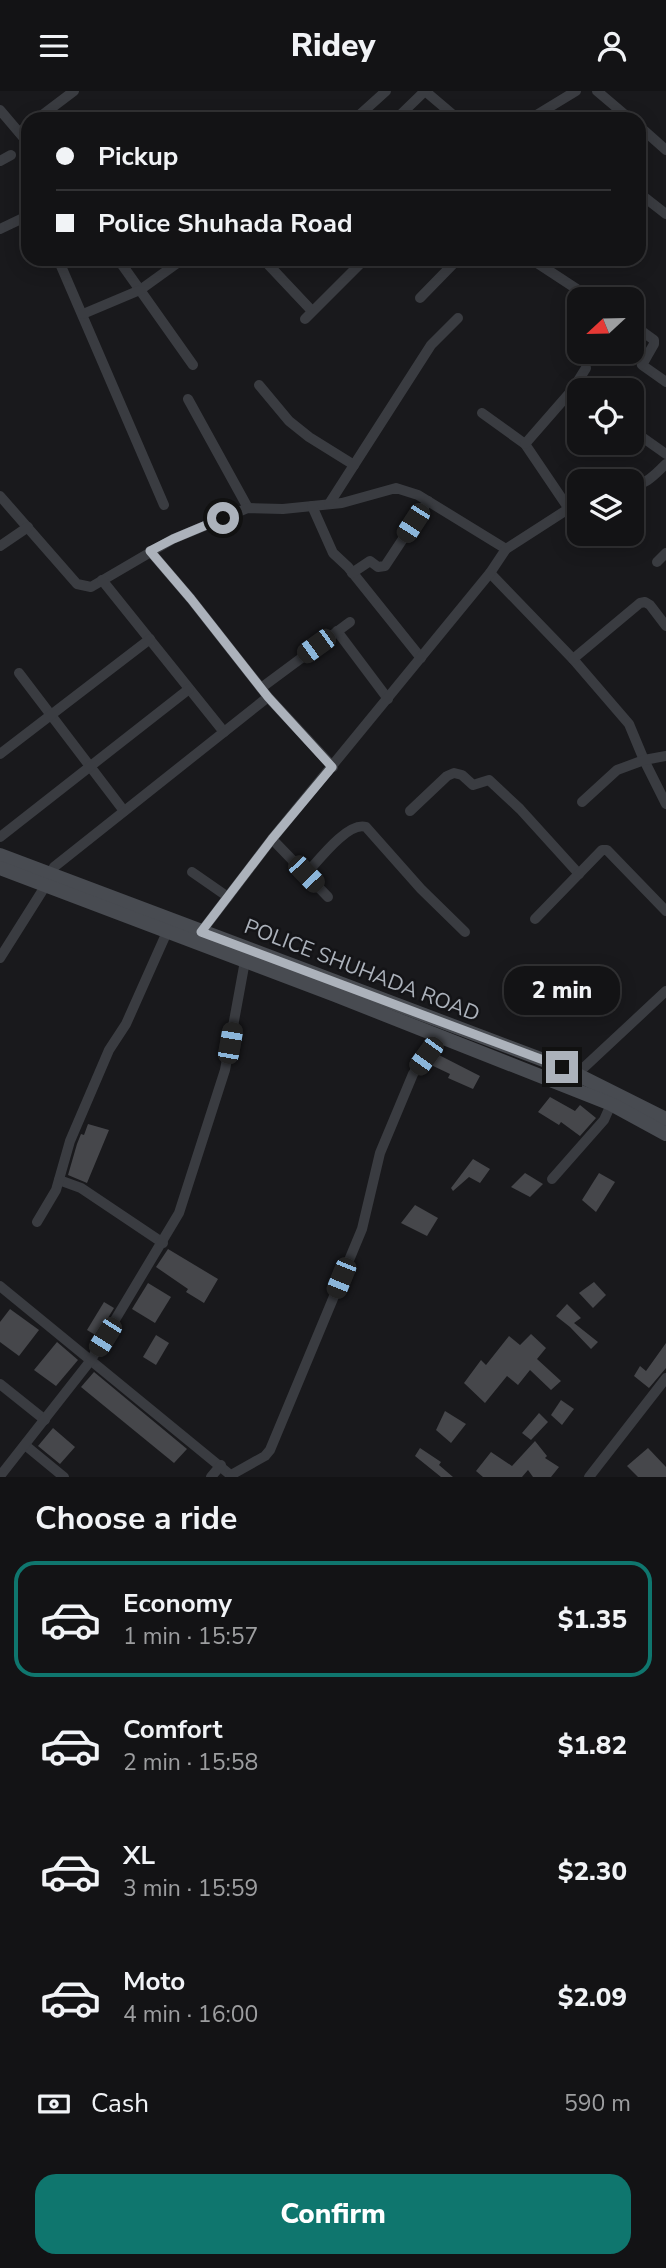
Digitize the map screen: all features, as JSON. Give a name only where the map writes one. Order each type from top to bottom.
[{"type":"main road","name":"POLICE SHUHADA ROAD","points":[[0,855],[48,880],[167,932],[577,1074],[666,1134]]},
{"type":"main road","name":"POLICE SHUHADA ROAD","points":[[0,868],[48,880]]},
{"type":"main road","name":"POLICE SHUHADA ROAD","points":[[66,887],[201,932],[337,989],[440,1037],[666,1119]]},
{"type":"street","points":[[46,112],[74,91]]},
{"type":"street","points":[[363,112],[386,91]]},
{"type":"street","points":[[403,112],[425,91],[450,112]]},
{"type":"street","points":[[545,112],[576,91]]},
{"type":"street","points":[[597,91],[622,112]]},
{"type":"street","points":[[0,110],[21,127]]},
{"type":"street","points":[[646,132],[666,149]]},
{"type":"street","points":[[0,161],[11,155]]},
{"type":"street","points":[[646,198],[666,214]]},
{"type":"street","points":[[0,229],[21,219]]},
{"type":"street","points":[[61,266],[164,505]]},
{"type":"street","points":[[123,266],[193,365]]},
{"type":"street","points":[[83,314],[139,290],[173,266]]},
{"type":"street","points":[[269,266],[309,315],[358,266]]},
{"type":"street","points":[[420,298],[451,266]]},
{"type":"street","points":[[542,266],[574,287]]},
{"type":"street","points":[[329,504],[431,345],[458,318]]},
{"type":"street","points":[[644,333],[654,340],[654,344],[644,362]]},
{"type":"street","points":[[643,364],[666,382]]},
{"type":"street","points":[[582,378],[586,368]]},
{"type":"street","points":[[260,386],[289,421],[354,465]]},
{"type":"street","points":[[188,399],[248,507]]},
{"type":"street","points":[[524,444],[567,400]]},
{"type":"street","points":[[482,413],[524,444],[567,506]]},
{"type":"street","points":[[644,438],[666,454]]},
{"type":"street","points":[[644,482],[666,464]]},
{"type":"street","points":[[0,496],[77,584],[91,587],[173,539],[248,507],[283,509],[342,503],[396,488],[418,495],[506,549]]},
{"type":"street","points":[[352,573],[370,561],[378,567],[385,566],[428,501]]},
{"type":"street","points":[[313,506],[332,552],[421,658]]},
{"type":"street","points":[[201,932],[272,839],[490,573],[506,549],[567,510]]},
{"type":"street","points":[[0,546],[28,527]]},
{"type":"street","points":[[150,551],[268,697],[332,767]]},
{"type":"street","points":[[657,562],[666,554]]},
{"type":"street","points":[[490,573],[573,659],[629,724],[666,804]]},
{"type":"street","points":[[102,580],[223,732]]},
{"type":"street","points":[[573,659],[640,603],[650,605],[665,622]]},
{"type":"street","points":[[261,688],[350,622]]},
{"type":"street","points":[[337,631],[388,699]]},
{"type":"street","points":[[0,754],[150,639]]},
{"type":"street","points":[[19,673],[124,811]]},
{"type":"street","points":[[0,837],[189,689]]},
{"type":"street","points":[[0,958],[54,867],[268,697]]},
{"type":"street","points":[[582,802],[617,770],[666,756]]},
{"type":"street","points":[[410,811],[447,776],[454,773],[462,775],[473,785],[489,781],[520,809],[579,874]]},
{"type":"street","points":[[306,874],[342,836],[361,825],[373,834],[465,932]]},
{"type":"street","points":[[272,839],[328,897]]},
{"type":"street","points":[[535,919],[602,850],[607,850],[666,911]]},
{"type":"street","points":[[192,872],[228,897]]},
{"type":"street","points":[[37,1222],[56,1190],[70,1141],[109,1050],[126,1024],[167,932]]},
{"type":"street","points":[[0,1476],[91,1360],[179,1213],[225,1070],[245,961]]},
{"type":"street","points":[[577,1074],[666,991]]},
{"type":"street","points":[[0,1286],[232,1476],[265,1456],[270,1450],[362,1229],[380,1153],[413,1074],[440,1037]]},
{"type":"street","points":[[552,1179],[604,1120],[614,1098]]},
{"type":"street","points":[[59,1180],[81,1188],[163,1243]]},
{"type":"street","points":[[589,1477],[666,1378]]},
{"type":"street","points":[[0,1384],[45,1420]]},
{"type":"street","points":[[25,1445],[64,1477]]},
{"type":"street","points":[[211,1477],[221,1465]]},
{"type":"building","points":[[437,1054],[480,1076],[473,1089],[448,1078],[450,1074],[429,1064]]},
{"type":"building","points":[[550,1097],[575,1111],[580,1105],[596,1118],[580,1136],[561,1122],[559,1125],[538,1112]]},
{"type":"building","points":[[88,1124],[109,1130],[87,1183],[68,1175],[77,1144]]},
{"type":"building","points":[[473,1159],[490,1169],[480,1183],[469,1177],[453,1191],[451,1188]]},
{"type":"building","points":[[525,1173],[543,1184],[530,1197],[511,1187]]},
{"type":"building","points":[[599,1173],[615,1182],[596,1212],[582,1200]]},
{"type":"building","points":[[415,1205],[438,1218],[427,1236],[401,1223]]},
{"type":"building","points":[[168,1249],[218,1279],[204,1303],[156,1267]]},
{"type":"building","points":[[594,1282],[606,1295],[593,1308],[579,1293]]},
{"type":"building","points":[[148,1283],[171,1297],[155,1323],[132,1309]]},
{"type":"building","points":[[104,1302],[114,1308],[97,1336],[87,1330]]},
{"type":"building","points":[[567,1304],[581,1318],[574,1323],[598,1342],[591,1349],[556,1316]]},
{"type":"building","points":[[10,1309],[39,1330],[19,1356],[0,1342],[0,1322]]},
{"type":"building","points":[[531,1334],[546,1348],[537,1359],[561,1381],[551,1390],[530,1370],[518,1385],[507,1376],[485,1403],[464,1383],[481,1360],[486,1365],[509,1336],[520,1345]]},
{"type":"building","points":[[156,1335],[169,1343],[156,1365],[143,1357]]},
{"type":"building","points":[[57,1342],[78,1360],[56,1386],[34,1370]]},
{"type":"building","points":[[666,1343],[666,1368],[649,1388],[634,1376],[640,1366],[646,1371]]},
{"type":"building","points":[[94,1372],[187,1449],[174,1463],[81,1387]]},
{"type":"building","points":[[561,1400],[574,1409],[562,1425],[551,1415]]},
{"type":"building","points":[[445,1411],[466,1424],[451,1443],[436,1430]]},
{"type":"building","points":[[539,1413],[548,1422],[531,1440],[522,1433]]},
{"type":"building","points":[[53,1428],[75,1447],[60,1464],[38,1446]]},
{"type":"building","points":[[535,1441],[547,1456],[545,1458],[559,1467],[551,1477],[533,1477],[528,1470],[522,1477],[483,1477],[476,1471],[491,1452],[512,1466]]},
{"type":"building","points":[[420,1448],[441,1462],[439,1465],[453,1477],[441,1477],[415,1456]]},
{"type":"building","points":[[648,1448],[666,1467],[666,1477],[638,1477],[627,1466]]},
{"type":"route","points":[[223,518],[150,551],[268,697],[332,767],[272,839],[201,932],[562,1067]]}]
